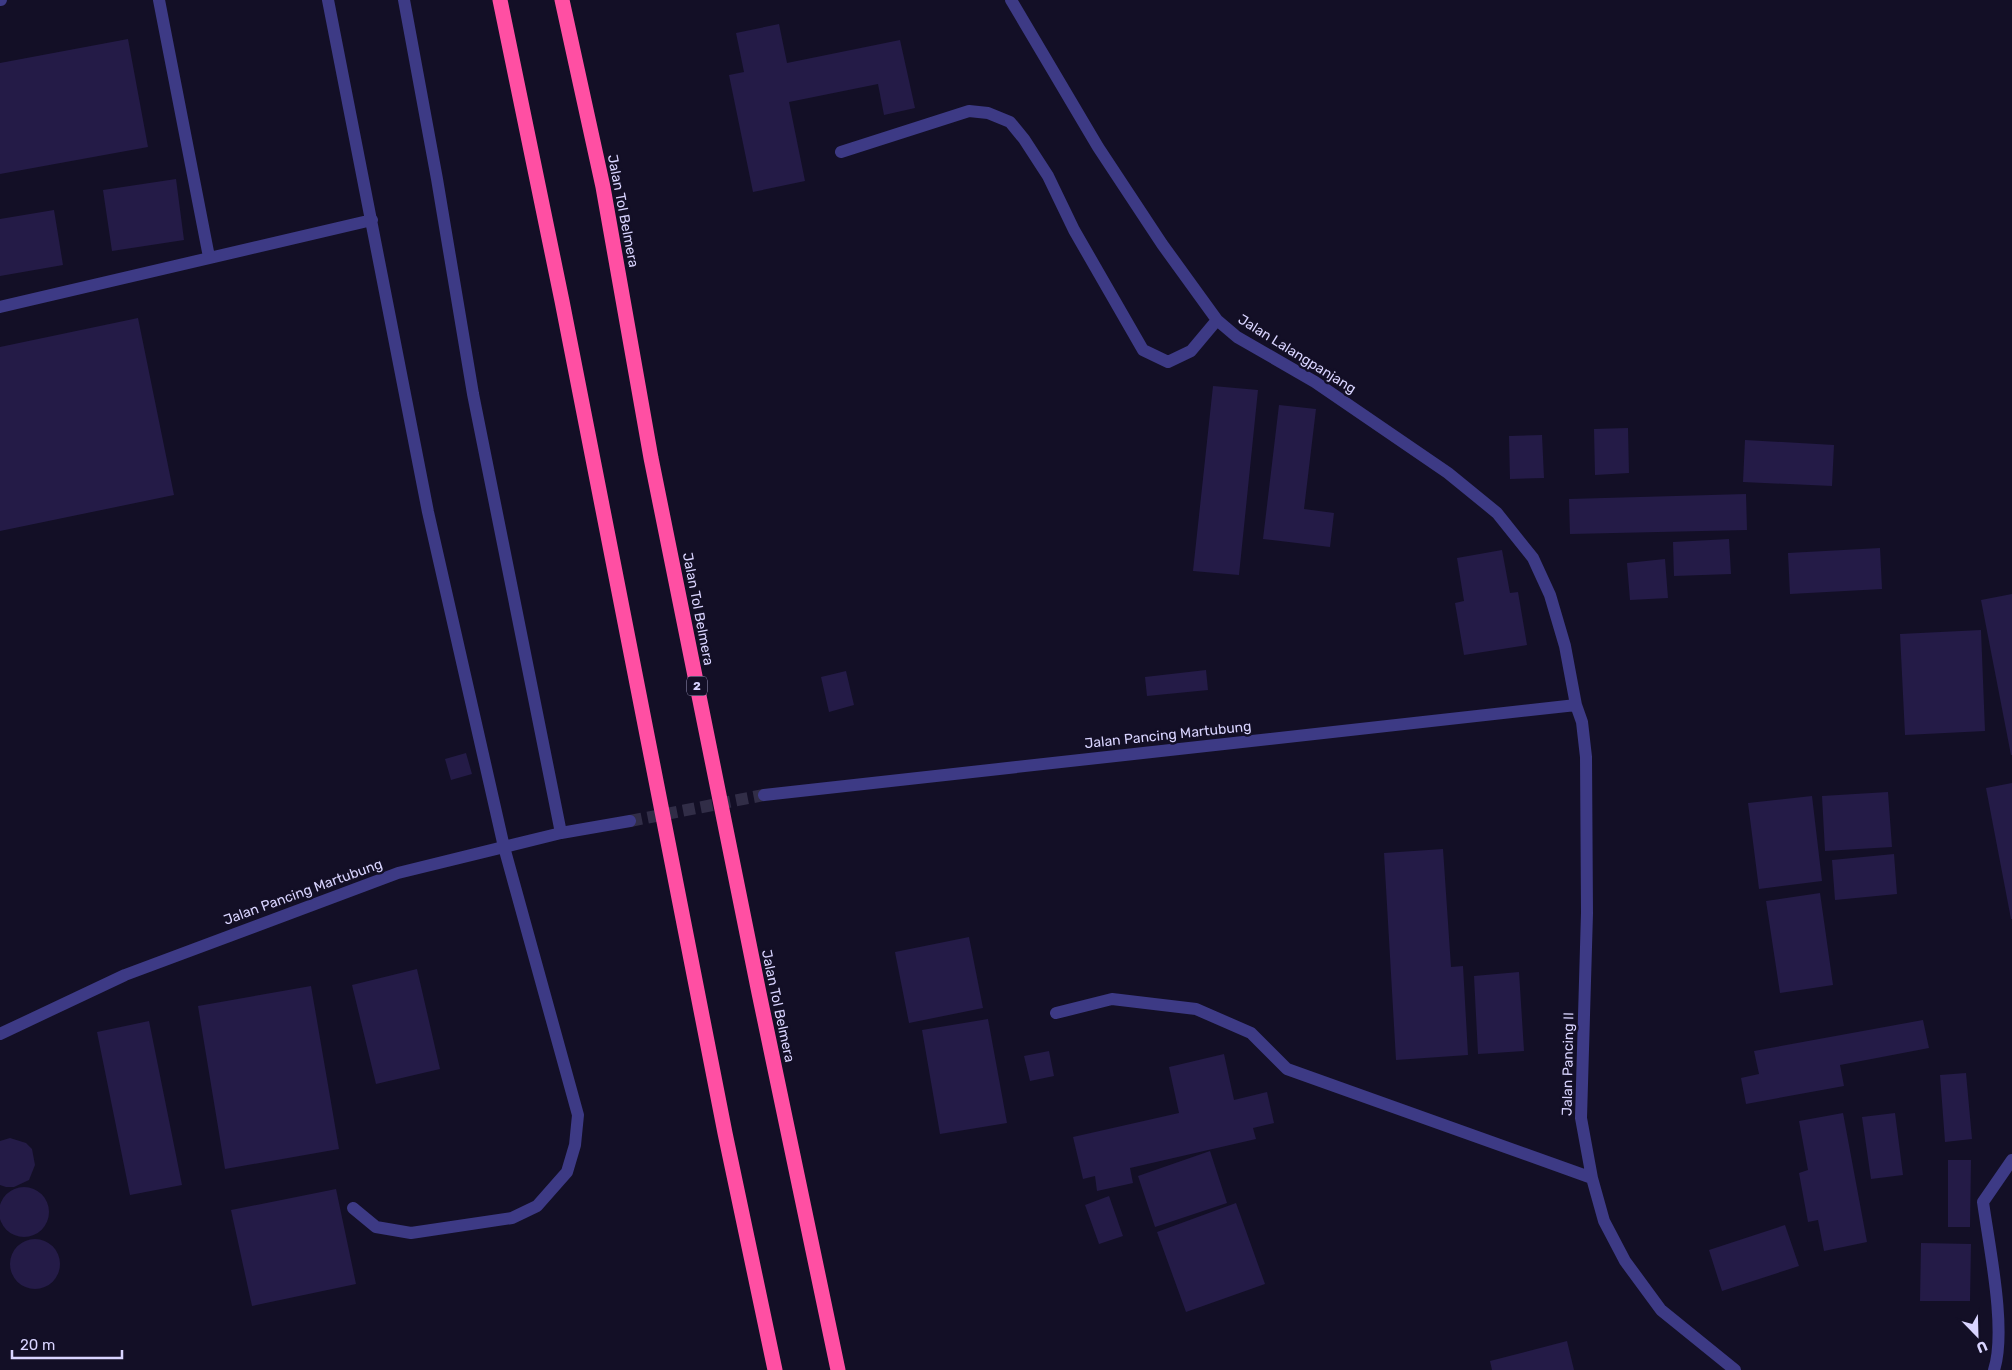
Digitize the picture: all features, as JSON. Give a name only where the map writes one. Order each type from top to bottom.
[{"type":"highway","points":[[500,0],[562,301],[725,1133],[775,1370]]},
{"type":"highway","name":"Jalan Tol Belmera","points":[[562,0],[603,187],[656,487],[838,1370]]},
{"type":"street","points":[[159,0],[209,257]]},
{"type":"street","points":[[328,0],[428,512],[504,847],[578,1115],[575,1145],[567,1172],[537,1206],[512,1218],[411,1233],[376,1227],[353,1208]]},
{"type":"street","points":[[404,0],[437,179],[473,394],[561,834]]},
{"type":"street","name":"Jalan Lalangpanjang","points":[[1011,0],[1098,147],[1162,244],[1217,320],[1237,337],[1315,382],[1448,473],[1497,513],[1533,558],[1550,595],[1565,646],[1576,705]]},
{"type":"street","points":[[841,152],[969,111],[988,113],[1010,122],[1048,176],[1074,230],[1143,350],[1168,362],[1191,351],[1217,320]]},
{"type":"street","points":[[0,307],[372,220]]},
{"type":"street","name":"Jalan Pancing Martubung","points":[[764,795],[1576,705]]},
{"type":"street","name":"Jalan Pancing II","points":[[1576,705],[1582,722],[1586,757],[1587,913],[1581,1118],[1592,1178],[1604,1222],[1625,1261],[1661,1310],[1735,1370]]},
{"type":"street","name":"Jalan Pancing Martubung","points":[[0,1034],[125,975],[307,905],[398,873],[561,834],[630,821]]},
{"type":"street","points":[[1056,1013],[1112,999],[1196,1008],[1251,1034],[1287,1069],[1592,1178]]},
{"type":"street","points":[[1994,1370],[1999,1355],[1996,1308],[1983,1202],[2012,1160]]},
{"type":"building","points":[[779,24],[787,63],[900,40],[915,108],[884,115],[878,84],[789,102],[805,181],[753,192],[729,75],[744,72],[736,33]]},
{"type":"building","points":[[128,39],[148,147],[0,174],[0,63]]},
{"type":"building","points":[[176,179],[184,240],[112,251],[103,190]]},
{"type":"building","points":[[54,210],[63,265],[0,276],[0,219]]},
{"type":"building","points":[[138,318],[174,495],[0,531],[0,347]]},
{"type":"building","points":[[1213,386],[1258,390],[1239,575],[1193,571]]},
{"type":"building","points":[[1279,405],[1316,409],[1304,509],[1334,513],[1330,547],[1263,539]]},
{"type":"building","points":[[1628,428],[1629,473],[1595,475],[1594,429]]},
{"type":"building","points":[[1542,435],[1544,478],[1510,479],[1509,436]]},
{"type":"building","points":[[1745,440],[1834,445],[1832,486],[1743,482]]},
{"type":"building","points":[[1746,494],[1747,530],[1570,534],[1569,499]]},
{"type":"building","points":[[1729,539],[1731,574],[1674,576],[1673,542]]},
{"type":"building","points":[[1880,548],[1882,589],[1790,594],[1788,553]]},
{"type":"building","points":[[1502,550],[1510,593],[1518,592],[1527,645],[1464,655],[1455,603],[1464,601],[1457,558]]},
{"type":"building","points":[[1665,559],[1668,598],[1630,600],[1627,563]]},
{"type":"building","points":[[2012,594],[2012,755],[2011,755],[1981,600]]},
{"type":"building","points":[[1981,630],[1985,731],[1905,735],[1900,634]]},
{"type":"building","points":[[1206,670],[1208,690],[1147,696],[1145,677]]},
{"type":"building","points":[[846,671],[854,705],[829,712],[821,677]]},
{"type":"building","points":[[466,753],[472,774],[451,780],[445,759]]},
{"type":"building","points":[[2012,783],[2012,919],[2011,919],[1986,788]]},
{"type":"building","points":[[1888,792],[1892,847],[1825,851],[1822,796]]},
{"type":"building","points":[[1812,796],[1822,881],[1759,889],[1748,803]]},
{"type":"building","points":[[1443,849],[1451,967],[1463,966],[1468,1055],[1396,1060],[1384,853]]},
{"type":"building","points":[[1894,854],[1897,894],[1835,900],[1832,860]]},
{"type":"building","points":[[1820,893],[1833,985],[1780,993],[1766,901]]},
{"type":"building","points":[[969,937],[983,1008],[909,1023],[895,952]]},
{"type":"building","points":[[417,969],[440,1069],[376,1084],[352,985]]},
{"type":"building","points":[[1519,972],[1524,1051],[1478,1054],[1474,976]]},
{"type":"building","points":[[311,986],[339,1149],[225,1169],[198,1006]]},
{"type":"building","points":[[988,1019],[1007,1123],[940,1134],[922,1030]]},
{"type":"building","points":[[1923,1020],[1929,1048],[1840,1065],[1844,1086],[1746,1104],[1741,1078],[1759,1074],[1754,1051]]},
{"type":"building","points":[[149,1021],[182,1185],[130,1195],[97,1032]]},
{"type":"building","points":[[1049,1051],[1054,1076],[1030,1081],[1024,1056]]},
{"type":"building","points":[[1224,1054],[1234,1100],[1267,1092],[1274,1123],[1253,1128],[1256,1139],[1130,1168],[1133,1183],[1097,1191],[1095,1176],[1083,1179],[1073,1137],[1179,1113],[1169,1067]]},
{"type":"building","points":[[1966,1073],[1972,1139],[1945,1142],[1940,1075]]},
{"type":"building","points":[[1843,1113],[1867,1242],[1824,1251],[1818,1220],[1808,1222],[1799,1173],[1808,1170],[1799,1121]]},
{"type":"building","points":[[1895,1113],[1903,1175],[1871,1179],[1862,1117]]},
{"type":"building","points":[[10,1138],[26,1143],[32,1149],[35,1165],[29,1180],[14,1187],[6,1187],[0,1185],[0,1141]]},
{"type":"building","points":[[1210,1151],[1227,1203],[1155,1227],[1138,1176]]},
{"type":"building","points":[[1948,1160],[1971,1160],[1970,1227],[1948,1227]]},
{"type":"building","points":[[24,1187],[33,1189],[44,1198],[49,1212],[47,1221],[38,1232],[24,1237],[15,1235],[4,1226],[-1,1212],[1,1203],[10,1192]]},
{"type":"building","points":[[336,1189],[356,1284],[252,1306],[231,1210]]},
{"type":"building","points":[[1109,1196],[1123,1236],[1099,1244],[1085,1205]]},
{"type":"building","points":[[1236,1203],[1265,1284],[1186,1312],[1157,1232]]},
{"type":"building","points":[[1785,1225],[1799,1266],[1722,1291],[1709,1250]]},
{"type":"building","points":[[35,1239],[44,1241],[55,1250],[60,1264],[58,1273],[49,1284],[35,1289],[26,1287],[15,1278],[10,1264],[12,1255],[21,1244]]},
{"type":"building","points":[[1921,1243],[1971,1244],[1970,1301],[1920,1301]]},
{"type":"building","points":[[1567,1341],[1574,1370],[1492,1370],[1490,1361]]},
{"type":"tunnel","points":[[630,821],[764,795]]}]
